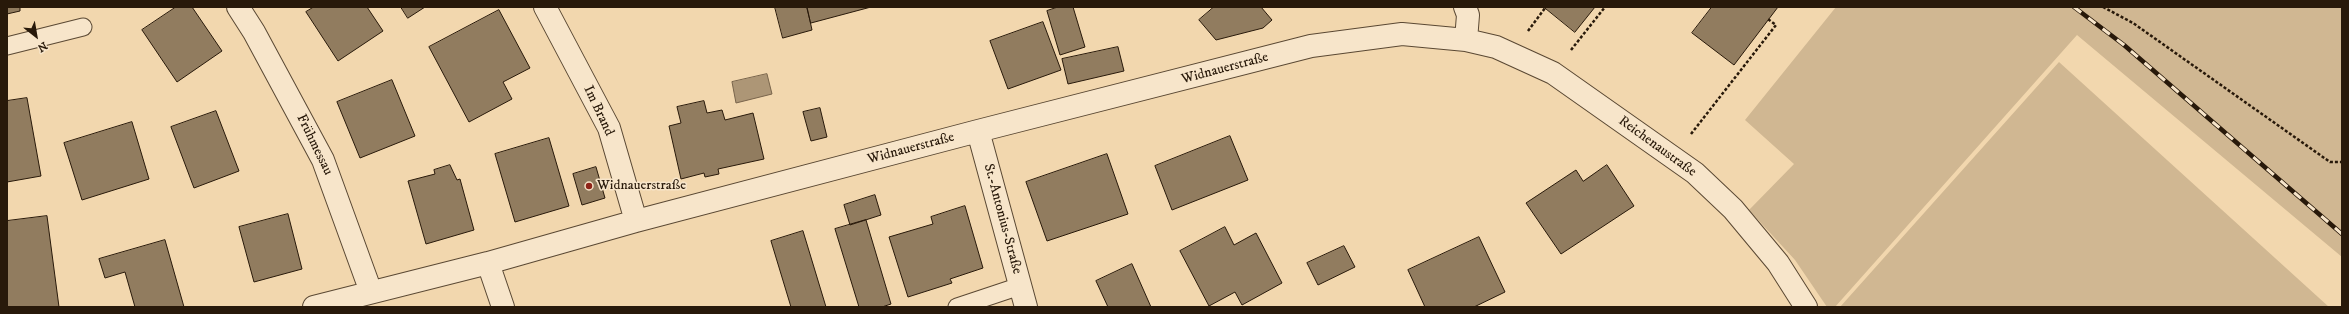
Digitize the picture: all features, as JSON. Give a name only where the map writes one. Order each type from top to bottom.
[{"type":"street","name":"Frühmessau","points":[[238,7],[254,32],[323,160],[371,292]]},
{"type":"street","name":"Im Brand","points":[[545,7],[609,128],[636,221]]},
{"type":"street","points":[[1466,40],[1469,10]]},
{"type":"street","name":"Widnauerstraße","points":[[314,307],[488,263],[636,221],[978,131],[1311,46],[1402,34],[1466,40]]},
{"type":"street","name":"Reichenaustraße","points":[[1466,40],[1496,47],[1553,73],[1695,173],[1733,208],[1778,263],[1806,307]]},
{"type":"street","name":"St.-Antonius-Straße","points":[[978,131],[1026,307]]},
{"type":"street","points":[[488,263],[503,307]]},
{"type":"lane","points":[[7,46],[83,27]]},
{"type":"lane","points":[[957,307],[1020,286]]},
{"type":"path","points":[[1567,54],[1605,7]]},
{"type":"path","points":[[2102,7],[2139,27],[2330,162],[2342,162]]},
{"type":"path","points":[[1526,33],[1545,8]]},
{"type":"path","points":[[1690,136],[1776,25],[1768,19]]},
{"type":"shaded area","points":[[1836,7],[2342,7],[2342,257],[2077,35],[1835,307],[1827,307],[1795,260],[1749,210],[1794,164],[1745,120]]},
{"type":"shaded area","points":[[2059,62],[2329,307],[1840,307]]},
{"type":"shaded area","points":[[767,74],[772,94],[736,103],[732,82]]},
{"type":"building","points":[[7,7],[20,7],[20,11],[7,14]]},
{"type":"building","points":[[176,7],[192,7],[222,51],[177,82],[142,30]]},
{"type":"building","points":[[314,7],[367,7],[383,31],[338,61],[306,12]]},
{"type":"building","points":[[401,7],[425,7],[408,18]]},
{"type":"building","points":[[775,7],[807,7],[812,30],[783,38]]},
{"type":"building","points":[[807,7],[871,7],[811,23]]},
{"type":"building","points":[[1058,7],[1073,7],[1085,47],[1060,55],[1047,11]]},
{"type":"building","points":[[1214,7],[1261,7],[1272,20],[1263,28],[1216,40],[1199,20]]},
{"type":"building","points":[[1544,7],[1595,7],[1575,32]]},
{"type":"building","points":[[1712,7],[1778,7],[1734,65],[1692,33]]},
{"type":"building","points":[[499,10],[530,68],[503,82],[512,99],[469,122],[429,47]]},
{"type":"building","points":[[1043,22],[1061,70],[1008,89],[990,41]]},
{"type":"building","points":[[1118,47],[1124,71],[1068,84],[1062,59]]},
{"type":"building","points":[[392,80],[415,136],[360,158],[337,102]]},
{"type":"building","points":[[27,98],[41,176],[7,182],[7,101]]},
{"type":"building","points":[[704,101],[707,113],[722,110],[725,120],[753,113],[764,159],[718,169],[719,174],[705,177],[704,173],[681,179],[669,126],[681,123],[677,107]]},
{"type":"building","points":[[820,108],[827,137],[811,141],[803,112]]},
{"type":"building","points":[[216,111],[239,171],[194,188],[171,127]]},
{"type":"building","points":[[132,122],[149,179],[82,200],[64,143]]},
{"type":"building","points":[[1230,136],[1248,180],[1172,210],[1155,166]]},
{"type":"building","points":[[549,138],[569,206],[515,222],[495,154]]},
{"type":"building","points":[[1107,154],[1128,214],[1047,241],[1026,182]]},
{"type":"building","points":[[450,165],[457,180],[460,179],[474,230],[426,244],[408,181],[435,174],[434,170]]},
{"type":"building","points":[[1607,165],[1634,206],[1561,254],[1526,203],[1576,170],[1583,181]]},
{"type":"building","name":"Widnauerstraße","points":[[596,167],[605,198],[582,205],[573,174]]},
{"type":"building","points":[[875,195],[881,215],[850,225],[844,205]]},
{"type":"building","points":[[965,206],[983,268],[950,279],[952,283],[908,297],[889,237],[933,224],[931,217]]},
{"type":"building","points":[[288,214],[302,269],[254,282],[239,227]]},
{"type":"building","points":[[47,216],[59,307],[7,307],[7,221]]},
{"type":"building","points":[[866,220],[891,304],[882,307],[859,307],[835,229]]},
{"type":"building","points":[[1225,227],[1234,245],[1256,233],[1282,283],[1242,305],[1235,292],[1209,306],[1180,251]]},
{"type":"building","points":[[803,231],[826,307],[791,307],[771,241]]},
{"type":"building","points":[[1479,237],[1505,292],[1474,307],[1425,307],[1408,270]]},
{"type":"building","points":[[165,240],[184,307],[135,307],[125,272],[105,278],[99,259]]},
{"type":"building","points":[[1344,246],[1355,267],[1318,285],[1307,263]]},
{"type":"building","points":[[1132,264],[1151,307],[1108,307],[1096,281]]},
{"type":"railway","points":[[2074,7],[2124,45],[2342,234]]},
{"type":"place","name":"Widnauerstraße","points":[[589,186]]}]
